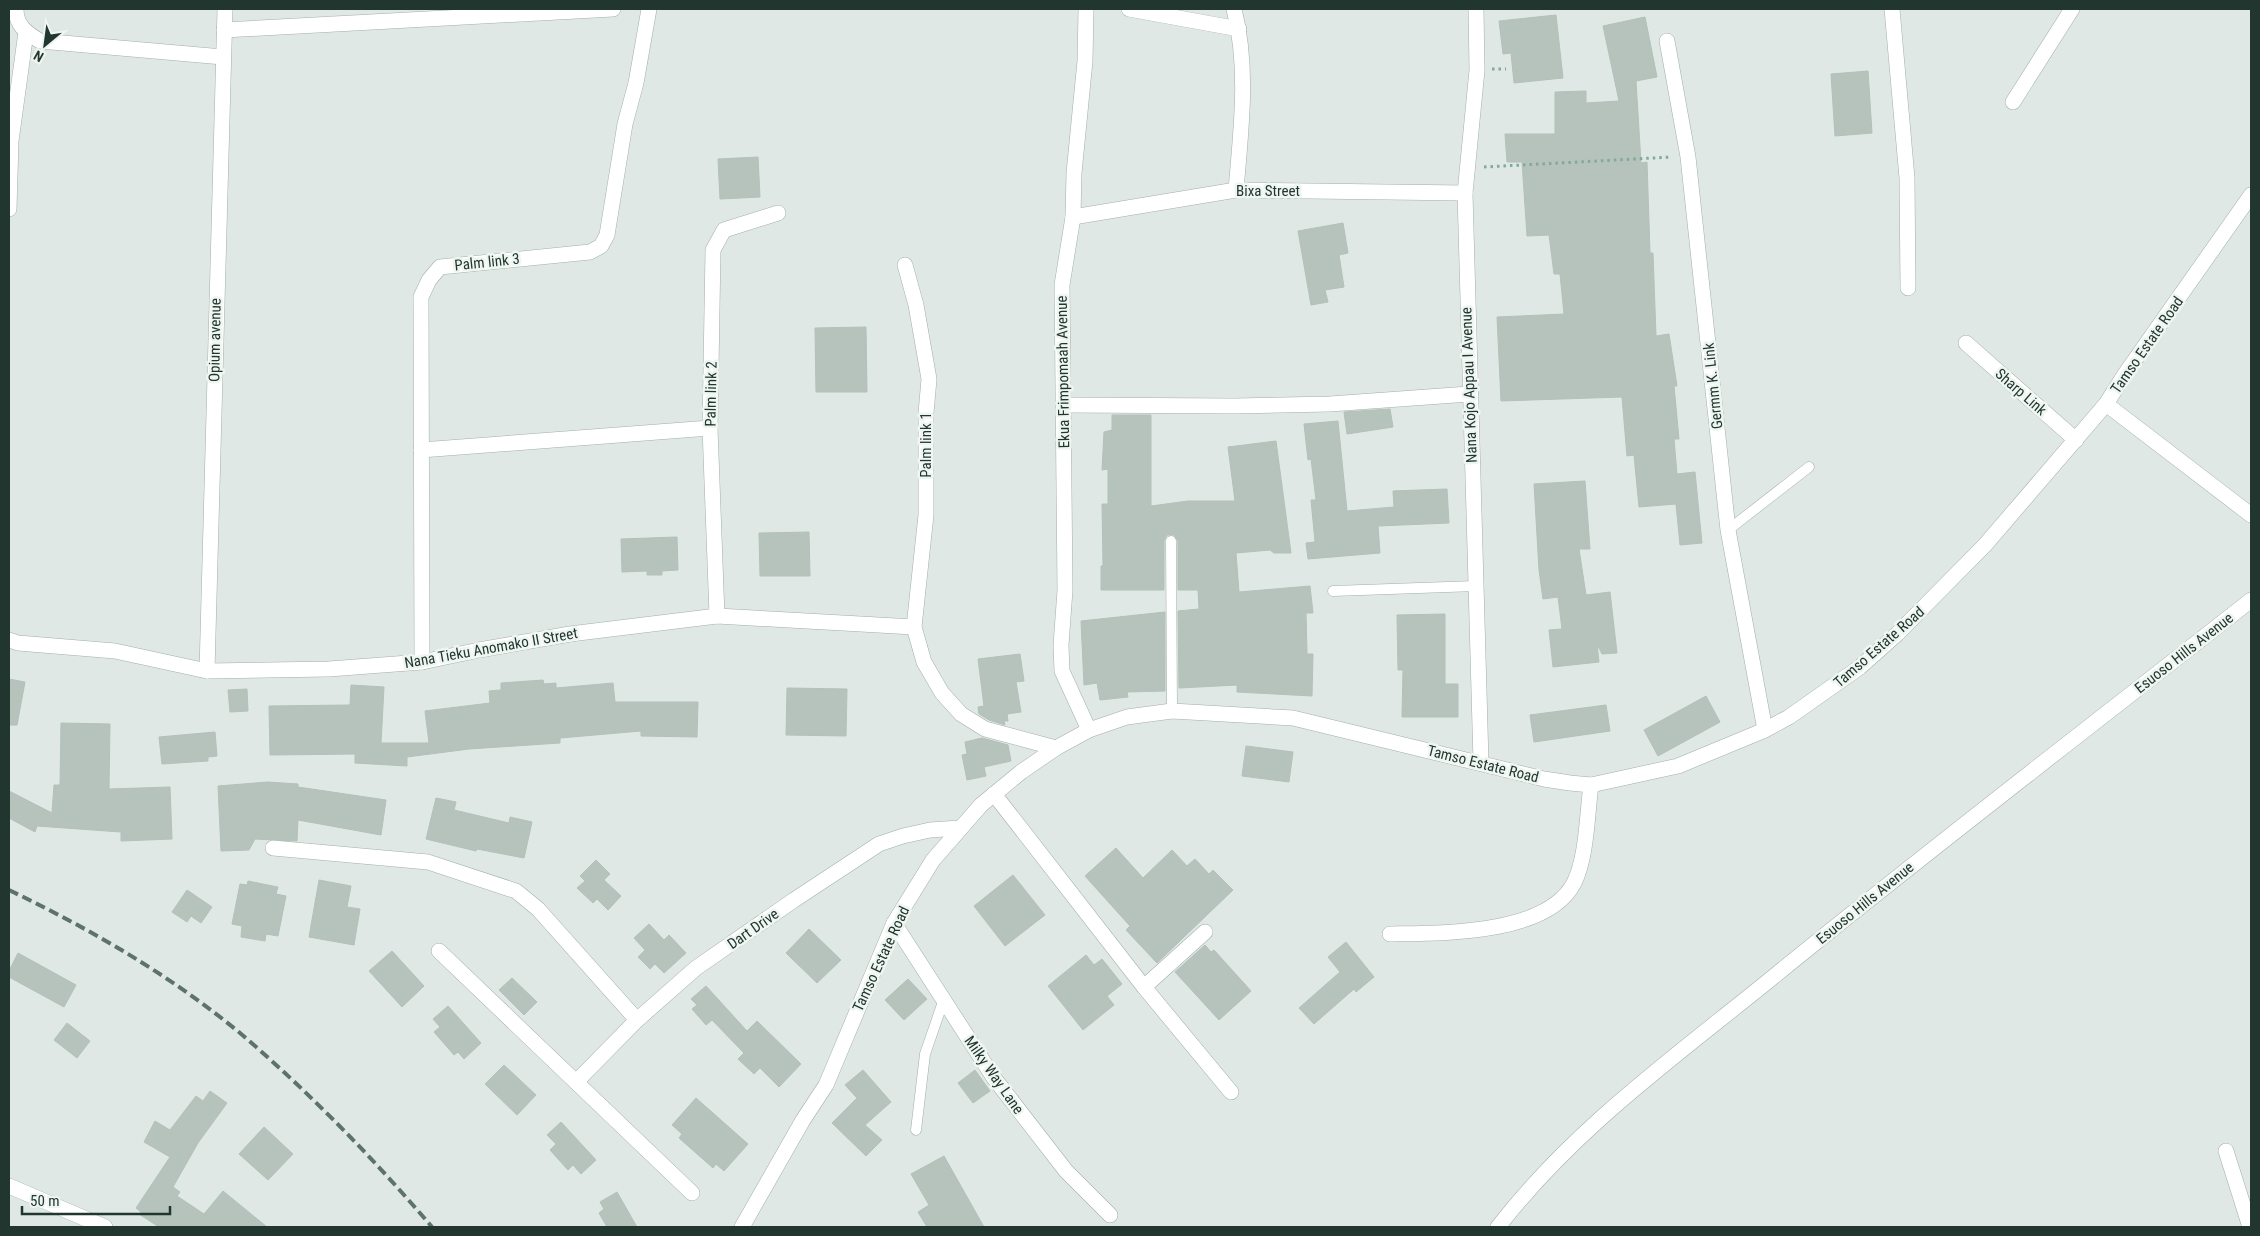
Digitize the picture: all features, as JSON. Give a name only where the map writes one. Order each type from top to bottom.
[{"type":"street","points":[[16,9],[16,18],[26,32],[40,41],[223,57]]},
{"type":"street","name":"Opium avenue","points":[[207,671],[225,9]]},
{"type":"street","points":[[224,30],[613,9]]},
{"type":"street","name":"Palm link 3","points":[[422,662],[422,297],[429,280],[440,267],[590,252],[601,246],[607,235],[625,124],[636,83],[649,9]]},
{"type":"street","name":"Ekua Frimpomaah Avenue","points":[[1086,9],[1085,62],[1074,173],[1074,217],[1062,284],[1065,590],[1062,671],[1089,730]]},
{"type":"street","points":[[1129,9],[1239,29]]},
{"type":"street","points":[[1234,9],[1239,29],[1245,92],[1236,190]]},
{"type":"street","name":"Nana Kojo Appau I Avenue","points":[[1476,9],[1477,70],[1465,193],[1469,394],[1481,762]]},
{"type":"street","points":[[1892,9],[1907,178],[1908,288]]},
{"type":"street","points":[[2013,102],[2072,9]]},
{"type":"street","points":[[9,209],[11,142],[26,32]]},
{"type":"street","name":"Germm K. Link","points":[[1668,41],[1688,156],[1728,530],[1765,730]]},
{"type":"street","name":"Bixa Street","points":[[1074,217],[1236,190],[1465,193]]},
{"type":"street","name":"Tamso Estate Road","points":[[742,1227],[803,1120],[826,1085],[894,922],[933,860],[960,828],[994,794],[1056,748],[1089,730],[1127,717],[1172,711],[1293,718],[1481,762],[1544,779],[1591,785],[1678,766],[1765,730],[1790,717],[1826,692],[1896,634],[1985,545],[2106,404],[2251,195]]},
{"type":"street","name":"Palm link 2","points":[[717,616],[710,428],[713,250],[724,230],[778,213]]},
{"type":"street","name":"Palm link 1","points":[[905,265],[916,306],[929,379],[926,413],[926,515],[914,627]]},
{"type":"street","name":"Sharp Link","points":[[1966,343],[2076,440]]},
{"type":"street","points":[[1064,405],[1234,406],[1330,404],[1469,394]]},
{"type":"street","points":[[2106,404],[2251,515]]},
{"type":"street","points":[[421,450],[710,428]]},
{"type":"street","name":"Esuoso Hills Avenue","points":[[1498,1227],[1545,1171],[1574,1141],[1624,1098],[1920,858],[2251,600]]},
{"type":"street","name":"Nana Tieku Anomako II Street","points":[[9,640],[18,643],[115,652],[207,671],[329,669],[422,662],[570,634],[717,616],[914,627]]},
{"type":"street","points":[[914,627],[924,662],[942,693],[961,714],[985,729],[1056,748]]},
{"type":"street","points":[[1390,934],[1459,933],[1492,928],[1513,923],[1555,904],[1565,897],[1574,883],[1580,866],[1591,785]]},
{"type":"street","points":[[994,794],[1144,987],[1232,1092]]},
{"type":"street","name":"Dart Drive","points":[[576,1082],[637,1020],[696,968],[879,844],[930,830],[960,828]]},
{"type":"street","points":[[273,848],[428,862],[516,891],[538,909],[637,1020]]},
{"type":"street","name":"Milky Way Lane","points":[[894,922],[994,1078],[1066,1171],[1110,1215]]},
{"type":"street","points":[[1144,987],[1204,932]]},
{"type":"street","points":[[439,951],[692,1193]]},
{"type":"street","points":[[2226,1151],[2250,1227]]},
{"type":"street","points":[[9,1186],[106,1227]]},
{"type":"lane","points":[[1728,530],[1809,467]]},
{"type":"lane","points":[[1171,541],[1172,711]]},
{"type":"lane","points":[[1333,592],[1476,586]]},
{"type":"lane","points":[[916,1130],[925,1054],[944,1000]]},
{"type":"path","points":[[1468,168],[1688,156]]},
{"type":"building","points":[[1556,15],[1563,78],[1514,83],[1511,53],[1503,54],[1499,21]]},
{"type":"building","points":[[1645,17],[1657,77],[1636,81],[1641,163],[1647,162],[1650,253],[1653,253],[1656,336],[1669,334],[1677,386],[1674,386],[1679,439],[1674,439],[1677,474],[1695,472],[1702,543],[1680,545],[1676,504],[1639,507],[1634,455],[1627,456],[1622,397],[1501,401],[1497,317],[1564,314],[1560,274],[1554,274],[1549,235],[1527,236],[1522,162],[1507,162],[1505,134],[1555,134],[1555,92],[1586,91],[1586,103],[1619,101],[1603,26]]},
{"type":"building","points":[[1868,71],[1872,133],[1835,136],[1831,74]]},
{"type":"building","points":[[758,157],[760,197],[720,199],[718,159]]},
{"type":"building","points":[[1343,223],[1348,253],[1339,255],[1344,287],[1325,290],[1328,302],[1311,305],[1298,231]]},
{"type":"building","points":[[866,327],[867,392],[816,392],[815,328]]},
{"type":"building","points":[[1390,409],[1393,427],[1347,434],[1344,412]]},
{"type":"building","points":[[1112,415],[1151,415],[1151,506],[1188,501],[1235,501],[1228,447],[1276,441],[1291,553],[1274,553],[1270,550],[1236,553],[1239,592],[1310,586],[1313,613],[1306,613],[1307,654],[1313,654],[1312,696],[1237,692],[1237,685],[1179,688],[1178,611],[1199,609],[1198,590],[1178,590],[1178,541],[1174,535],[1167,535],[1164,541],[1164,590],[1101,590],[1101,566],[1103,566],[1102,504],[1108,504],[1108,469],[1102,470],[1104,432],[1112,430]]},
{"type":"building","points":[[1338,421],[1347,511],[1394,507],[1393,491],[1447,489],[1449,523],[1378,526],[1380,553],[1308,559],[1306,543],[1315,542],[1311,500],[1316,500],[1311,459],[1308,460],[1304,424]]},
{"type":"building","points":[[1585,481],[1590,549],[1579,549],[1586,595],[1610,592],[1617,653],[1602,654],[1597,644],[1599,662],[1553,667],[1549,630],[1562,629],[1558,597],[1543,599],[1539,570],[1534,484]]},
{"type":"building","points":[[809,532],[810,576],[760,576],[759,533]]},
{"type":"building","points":[[677,537],[678,570],[662,571],[662,575],[647,575],[647,571],[622,572],[621,539]]},
{"type":"building","points":[[1165,612],[1165,691],[1127,692],[1128,697],[1100,700],[1097,683],[1084,685],[1081,621]]},
{"type":"building","points":[[1445,614],[1445,684],[1458,684],[1458,717],[1402,717],[1403,670],[1398,670],[1397,615]]},
{"type":"building","points":[[1020,654],[1024,681],[1016,682],[1021,712],[1007,714],[1008,721],[1004,721],[1005,725],[989,720],[979,714],[978,707],[984,706],[978,659]]},
{"type":"building","points":[[9,679],[25,682],[17,725],[9,725]]},
{"type":"building","points":[[543,680],[544,684],[556,683],[556,688],[613,683],[615,702],[698,702],[697,737],[641,736],[641,731],[560,738],[560,743],[469,749],[407,757],[407,766],[355,763],[355,754],[270,755],[269,706],[350,705],[351,685],[384,687],[381,743],[429,743],[425,711],[490,703],[489,691],[501,690],[501,683]]},
{"type":"building","points":[[787,688],[847,689],[846,736],[786,735]]},
{"type":"building","points":[[247,689],[248,711],[230,712],[228,690]]},
{"type":"building","points":[[1706,696],[1720,722],[1658,756],[1644,730]]},
{"type":"building","points":[[1606,705],[1610,731],[1534,742],[1530,715]]},
{"type":"building","points":[[61,723],[110,724],[109,789],[170,787],[172,839],[121,841],[121,832],[37,826],[35,832],[9,818],[9,791],[52,813],[54,785],[60,785]]},
{"type":"building","points":[[215,732],[217,756],[208,757],[208,761],[162,764],[159,737]]},
{"type":"building","points":[[982,738],[1008,745],[1011,761],[984,767],[986,776],[967,780],[962,755],[967,754],[965,742]]},
{"type":"building","points":[[1246,746],[1293,752],[1289,782],[1242,776]]},
{"type":"building","points":[[268,782],[298,784],[298,787],[386,800],[381,835],[298,820],[297,841],[255,839],[249,850],[221,851],[218,786]]},
{"type":"building","points":[[436,798],[456,802],[454,810],[509,823],[510,817],[532,822],[524,858],[477,849],[476,851],[426,839]]},
{"type":"building","points":[[1116,848],[1143,878],[1172,850],[1187,866],[1195,859],[1209,874],[1213,870],[1233,890],[1157,963],[1126,930],[1130,926],[1085,876]]},
{"type":"building","points":[[596,860],[610,874],[604,880],[621,896],[608,910],[597,899],[593,903],[577,888],[585,881],[580,876]]},
{"type":"building","points":[[1013,875],[1045,915],[1005,946],[974,906]]},
{"type":"building","points":[[319,880],[351,886],[347,907],[360,909],[354,945],[309,937]]},
{"type":"building","points":[[248,881],[278,887],[276,894],[286,896],[278,936],[266,934],[265,941],[241,937],[242,926],[232,924],[240,884],[247,885]]},
{"type":"building","points":[[187,890],[212,907],[201,923],[191,916],[187,922],[172,912]]},
{"type":"building","points":[[649,924],[664,940],[669,935],[686,953],[664,973],[655,964],[650,969],[638,957],[645,950],[634,938]]},
{"type":"building","points":[[809,929],[841,960],[817,983],[786,953]]},
{"type":"building","points":[[1346,942],[1374,977],[1356,992],[1354,989],[1314,1024],[1299,1008],[1340,972],[1328,957]]},
{"type":"building","points":[[1205,945],[1211,952],[1214,950],[1251,991],[1219,1020],[1175,972]]},
{"type":"building","points":[[392,951],[424,986],[402,1007],[369,971]]},
{"type":"building","points":[[18,953],[76,985],[64,1007],[9,977],[9,971]]},
{"type":"building","points":[[1086,955],[1094,965],[1102,959],[1122,984],[1107,996],[1114,1005],[1083,1030],[1048,986]]},
{"type":"building","points":[[512,978],[537,1002],[524,1015],[499,990]]},
{"type":"building","points":[[908,979],[927,999],[904,1020],[885,1000]]},
{"type":"building","points":[[706,986],[747,1031],[757,1021],[801,1064],[779,1087],[760,1068],[754,1074],[738,1059],[744,1053],[712,1020],[706,1025],[692,1009],[697,1005],[691,999]]},
{"type":"building","points":[[448,1006],[481,1043],[464,1059],[458,1052],[454,1055],[434,1032],[440,1027],[433,1019]]},
{"type":"building","points":[[67,1023],[90,1041],[77,1058],[54,1040]]},
{"type":"building","points":[[504,1065],[536,1095],[517,1115],[485,1084]]},
{"type":"building","points":[[863,1070],[891,1102],[865,1125],[882,1140],[866,1156],[832,1123],[857,1098],[845,1085]]},
{"type":"building","points":[[975,1070],[990,1091],[973,1103],[958,1083]]},
{"type":"building","points":[[210,1091],[227,1103],[198,1143],[173,1187],[180,1192],[177,1196],[204,1214],[223,1191],[267,1227],[159,1227],[139,1214],[141,1212],[136,1208],[170,1157],[144,1142],[155,1121],[170,1130],[196,1096],[203,1101]]},
{"type":"building","points":[[696,1098],[748,1144],[724,1171],[716,1164],[713,1168],[679,1138],[682,1134],[672,1125]]},
{"type":"building","points":[[561,1122],[596,1160],[581,1174],[573,1165],[568,1170],[550,1150],[556,1144],[547,1135]]},
{"type":"building","points":[[264,1127],[293,1154],[268,1180],[239,1154]]},
{"type":"building","points":[[944,1156],[984,1227],[927,1227],[918,1212],[929,1205],[911,1174]]},
{"type":"building","points":[[617,1192],[637,1227],[607,1227],[599,1213],[604,1209],[600,1202]]},
{"type":"railway","points":[[9,890],[129,954],[186,992],[240,1033],[291,1078],[340,1126],[432,1227]]}]
